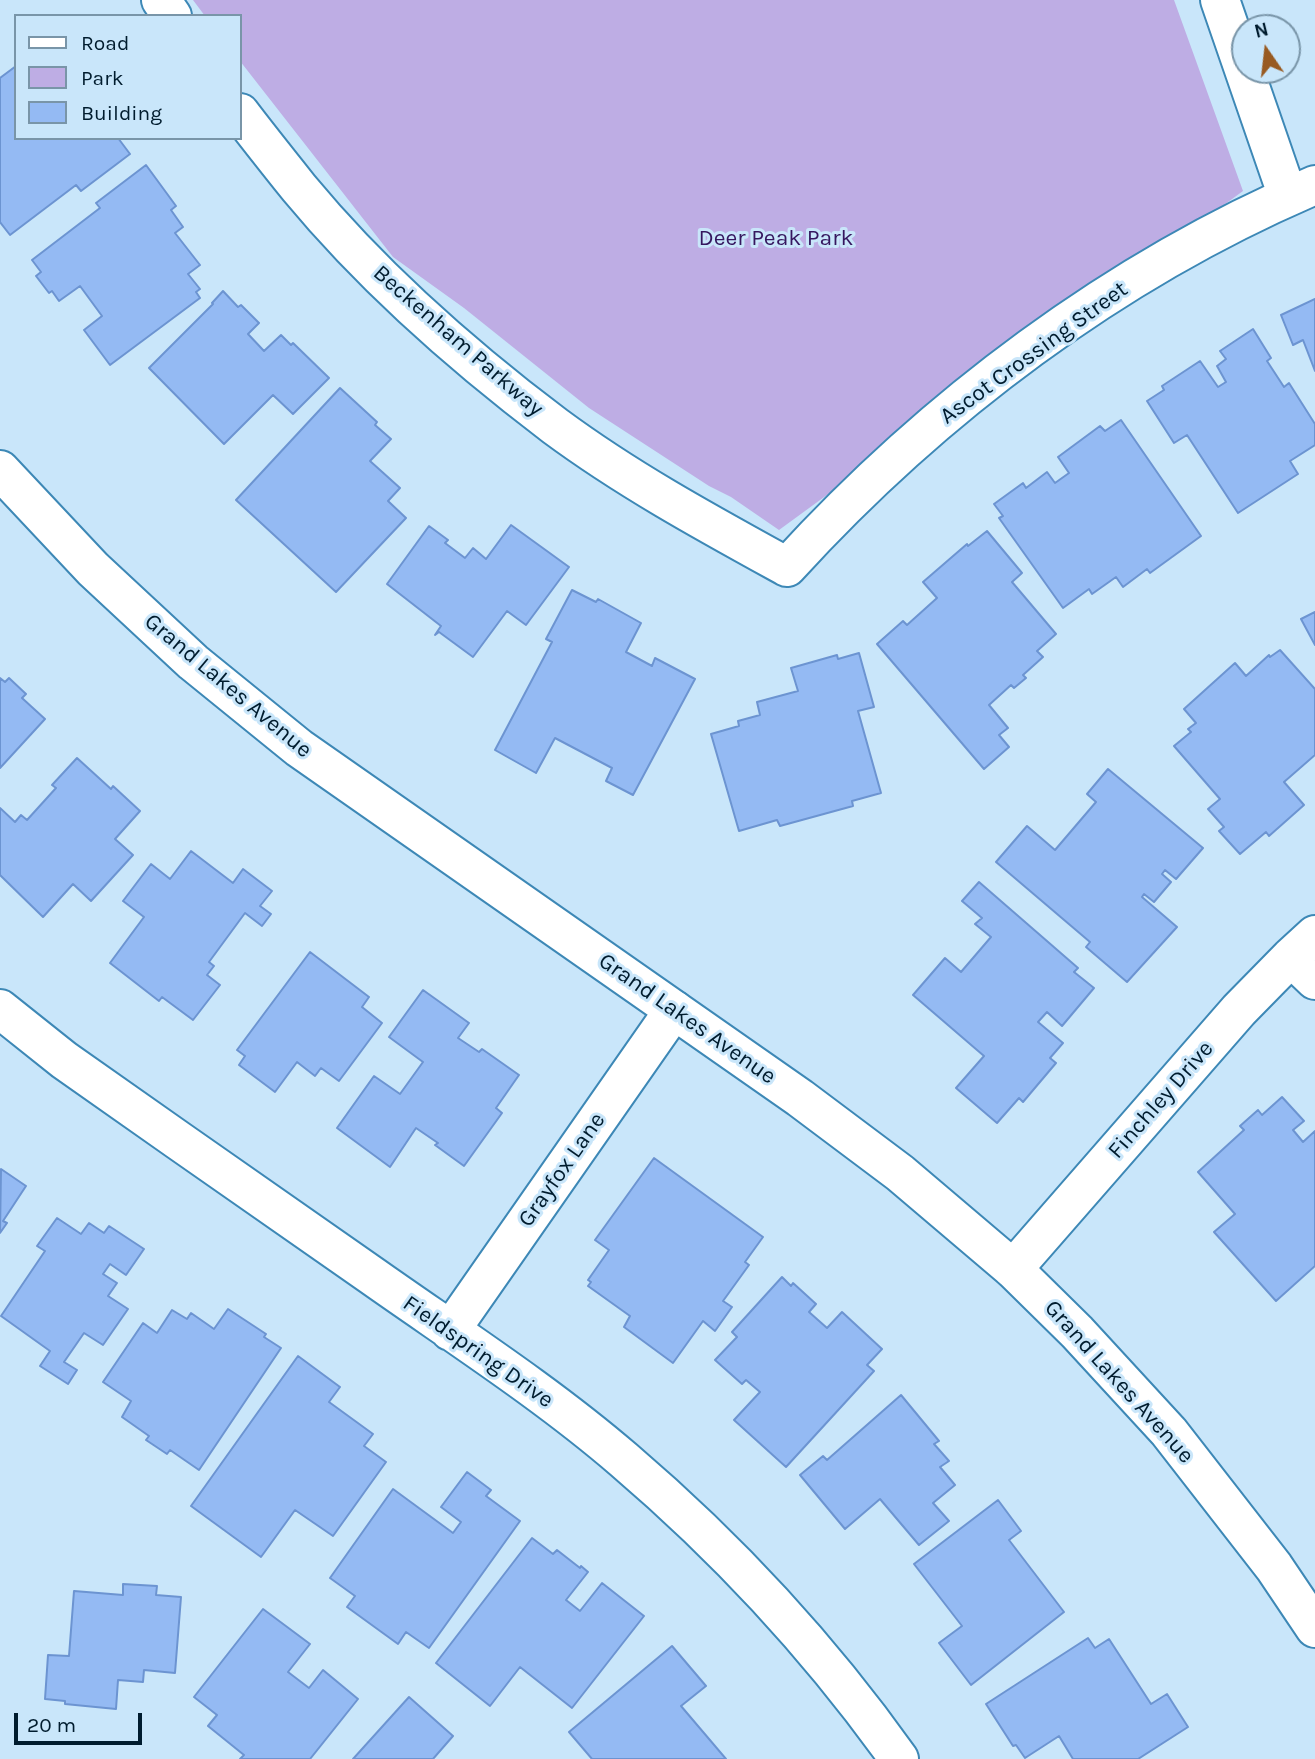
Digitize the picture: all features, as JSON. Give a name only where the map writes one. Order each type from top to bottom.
[{"type":"street","points":[[1220,0],[1302,191]]},
{"type":"street","name":"Beckenham Parkway","points":[[242,116],[300,189],[373,269],[472,360],[556,427],[668,502],[786,567]]},
{"type":"street","name":"Ascot Crossing Street","points":[[786,567],[913,443],[1000,372],[1092,306],[1188,248],[1302,191]]},
{"type":"street","name":"Grand Lakes Avenue","points":[[0,470],[93,569],[193,662],[299,748],[800,1098],[900,1172],[1013,1269],[1077,1332],[1169,1432],[1274,1567],[1315,1628]]},
{"type":"street","name":"Finchley Drive","points":[[1013,1269],[1240,1010],[1307,958]]},
{"type":"street","name":"Fieldspring Drive","points":[[0,1009],[64,1060],[535,1390],[612,1450],[706,1533],[802,1634],[871,1720],[898,1759]]},
{"type":"street","name":"Grayfox Lane","points":[[450,1331],[674,1010]]},
{"type":"green space","name":"Deer Peak Park","points":[[193,0],[1174,0],[1243,191],[779,530],[589,408],[464,308],[393,257],[242,64],[242,14],[204,14]]},
{"type":"building","points":[[14,68],[14,140],[120,140],[130,154],[81,191],[76,185],[10,235],[0,222],[0,78]]},
{"type":"building","points":[[146,165],[176,206],[171,210],[183,227],[175,233],[200,265],[188,274],[200,289],[196,292],[200,298],[110,365],[84,330],[102,316],[80,286],[59,301],[36,276],[41,272],[32,260],[100,208],[96,203]]},
{"type":"building","points":[[223,291],[259,323],[248,334],[264,351],[281,335],[329,378],[293,414],[273,395],[224,444],[149,368]]},
{"type":"building","points":[[1315,299],[1315,371],[1303,340],[1293,345],[1281,315]]},
{"type":"building","points":[[1253,329],[1271,358],[1267,361],[1284,387],[1289,383],[1315,424],[1315,445],[1290,461],[1298,474],[1238,513],[1187,435],[1174,443],[1147,401],[1164,390],[1162,386],[1200,361],[1218,387],[1226,382],[1217,366],[1226,359],[1220,351]]},
{"type":"building","points":[[340,388],[377,422],[375,425],[391,439],[370,461],[400,488],[388,501],[406,518],[336,592],[236,500]]},
{"type":"building","points":[[1121,420],[1201,536],[1150,573],[1147,569],[1123,587],[1116,577],[1092,594],[1089,589],[1063,608],[999,518],[1003,516],[994,504],[1023,483],[1026,488],[1047,472],[1055,483],[1069,473],[1058,457],[1100,426],[1105,431]]},
{"type":"building","points":[[511,525],[569,567],[526,625],[507,611],[473,657],[439,632],[435,635],[441,626],[387,584],[429,526],[448,540],[445,543],[465,558],[473,548],[486,559]]},
{"type":"building","points":[[987,531],[1022,573],[1012,582],[1056,634],[1037,651],[1043,657],[1023,675],[1026,678],[1014,688],[1011,685],[989,705],[1008,728],[999,735],[1009,747],[984,769],[877,644],[903,621],[907,625],[937,598],[923,582],[967,544],[968,546]]},
{"type":"building","points":[[572,590],[596,602],[598,599],[641,623],[626,652],[652,666],[655,658],[695,679],[633,795],[606,781],[612,768],[555,738],[536,773],[495,750],[552,642],[546,639]]},
{"type":"building","points":[[1315,612],[1315,645],[1301,619]]},
{"type":"building","points":[[1280,650],[1315,689],[1315,755],[1284,782],[1304,805],[1269,836],[1266,832],[1240,854],[1219,831],[1224,827],[1208,809],[1220,799],[1174,746],[1191,732],[1188,729],[1196,723],[1184,709],[1235,663],[1246,676],[1269,655],[1270,657]]},
{"type":"building","points":[[859,653],[874,707],[858,711],[881,793],[852,801],[853,806],[780,826],[777,820],[739,831],[711,734],[739,726],[738,721],[760,715],[757,702],[798,691],[791,668],[837,655],[838,659]]},
{"type":"building","points":[[0,678],[5,682],[9,678],[26,694],[22,698],[45,719],[0,768]]},
{"type":"building","points":[[77,758],[140,811],[115,839],[133,855],[91,901],[73,884],[43,917],[0,875],[0,808],[15,822],[21,815],[27,820],[56,788],[52,785]]},
{"type":"building","points":[[1108,769],[1203,848],[1176,879],[1165,870],[1162,874],[1171,882],[1154,902],[1144,894],[1142,897],[1177,927],[1127,982],[1086,947],[1090,942],[996,862],[1027,826],[1055,850],[1096,802],[1087,794]]},
{"type":"building","points":[[191,851],[233,883],[243,869],[272,891],[260,906],[271,914],[262,926],[245,913],[209,962],[214,966],[207,975],[220,985],[193,1020],[162,997],[159,1001],[110,963],[144,917],[123,901],[151,864],[170,879]]},
{"type":"building","points":[[979,882],[1078,968],[1074,972],[1094,988],[1062,1026],[1047,1012],[1038,1022],[1063,1043],[1050,1058],[1056,1063],[1023,1102],[1019,1098],[997,1123],[956,1088],[984,1056],[913,995],[945,958],[961,972],[991,937],[975,924],[982,918],[962,901]]},
{"type":"building","points":[[310,952],[369,997],[362,1007],[382,1023],[339,1081],[321,1068],[315,1076],[297,1062],[275,1092],[239,1065],[245,1056],[237,1050]]},
{"type":"building","points":[[423,990],[469,1023],[458,1038],[479,1052],[482,1049],[519,1075],[496,1108],[502,1113],[464,1166],[416,1128],[390,1167],[337,1128],[374,1076],[400,1094],[423,1062],[389,1037]]},
{"type":"building","points":[[1282,1097],[1304,1121],[1293,1130],[1303,1142],[1315,1131],[1315,1266],[1276,1301],[1214,1232],[1235,1214],[1198,1172],[1244,1130],[1240,1126],[1258,1110],[1262,1115]]},
{"type":"building","points":[[654,1158],[763,1237],[745,1262],[749,1265],[723,1301],[732,1307],[715,1331],[703,1321],[673,1363],[624,1327],[630,1316],[588,1286],[591,1282],[588,1280],[609,1250],[595,1240]]},
{"type":"building","points":[[1,1169],[26,1186],[3,1221],[7,1223],[0,1233]]},
{"type":"building","points":[[57,1218],[81,1234],[89,1223],[104,1233],[109,1226],[144,1249],[126,1275],[110,1264],[103,1274],[117,1283],[108,1296],[128,1309],[103,1345],[84,1333],[64,1362],[77,1370],[68,1384],[40,1366],[50,1351],[1,1316],[45,1251],[37,1246]]},
{"type":"building","points":[[782,1277],[791,1286],[793,1283],[816,1304],[809,1312],[827,1328],[842,1312],[882,1349],[867,1365],[874,1371],[786,1467],[734,1420],[760,1392],[746,1380],[742,1384],[715,1360],[737,1337],[732,1332]]},
{"type":"building","points":[[228,1309],[266,1334],[264,1337],[281,1348],[199,1470],[170,1450],[167,1454],[146,1440],[149,1436],[122,1417],[131,1401],[103,1382],[143,1323],[157,1333],[172,1310],[187,1319],[191,1313],[214,1329]]},
{"type":"building","points":[[298,1356],[340,1387],[329,1402],[373,1434],[364,1446],[386,1462],[333,1536],[295,1510],[261,1557],[191,1506]]},
{"type":"building","points":[[901,1395],[939,1441],[934,1444],[949,1461],[940,1467],[955,1485],[933,1503],[949,1521],[919,1545],[880,1499],[845,1529],[800,1475],[823,1456],[827,1460]]},
{"type":"building","points":[[467,1472],[491,1490],[486,1496],[520,1521],[429,1648],[406,1632],[398,1644],[347,1607],[355,1596],[330,1578],[393,1489],[453,1533],[461,1522],[441,1507]]},
{"type":"building","points":[[998,1500],[1021,1531],[1009,1540],[1064,1612],[971,1685],[939,1643],[962,1626],[914,1564]]},
{"type":"building","points":[[532,1538],[553,1554],[557,1550],[588,1572],[566,1600],[580,1611],[602,1583],[644,1616],[572,1708],[520,1667],[490,1706],[436,1663]]},
{"type":"building","points":[[123,1584],[157,1586],[156,1595],[181,1597],[175,1673],[144,1670],[143,1682],[118,1680],[116,1709],[65,1704],[65,1701],[45,1699],[48,1655],[69,1656],[74,1591],[123,1595]]},
{"type":"building","points":[[263,1609],[310,1644],[288,1672],[309,1688],[323,1670],[358,1699],[310,1759],[240,1759],[244,1755],[208,1726],[217,1715],[194,1697]]},
{"type":"building","points":[[1088,1638],[1095,1648],[1109,1639],[1151,1704],[1167,1694],[1188,1727],[1138,1759],[1073,1759],[1059,1736],[1025,1758],[1016,1745],[1013,1746],[986,1704]]},
{"type":"building","points":[[672,1646],[706,1686],[681,1706],[726,1759],[592,1759],[569,1732]]},
{"type":"building","points":[[409,1697],[453,1736],[433,1759],[353,1759]]}]
